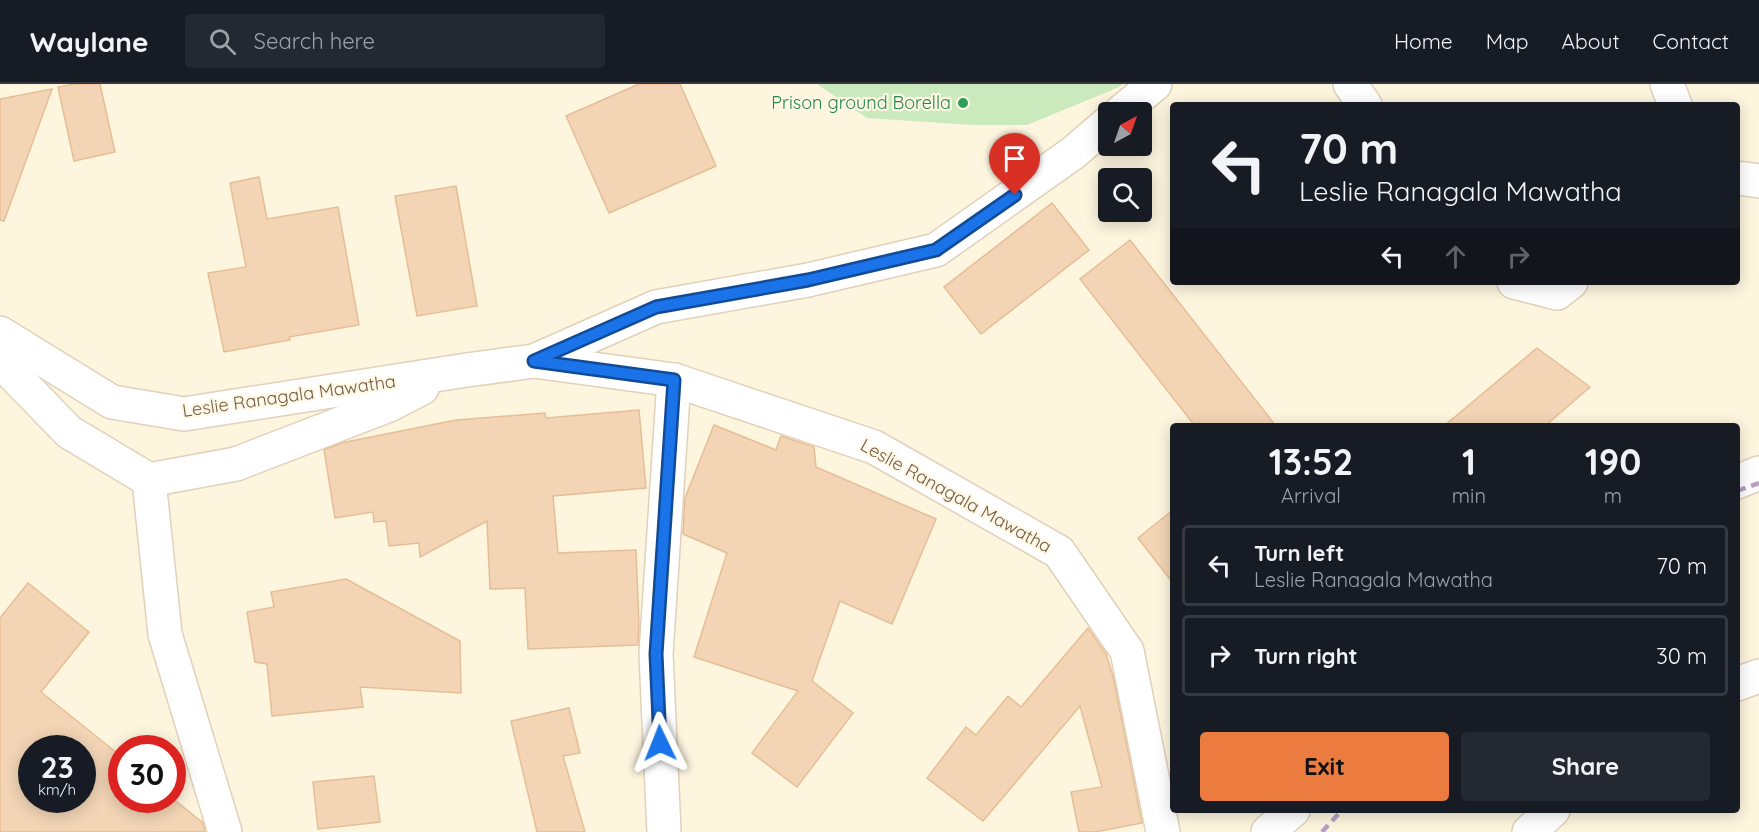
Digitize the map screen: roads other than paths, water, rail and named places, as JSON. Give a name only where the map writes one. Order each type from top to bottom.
[{"type":"street","points":[[1133,102],[1155,84]]},
{"type":"street","points":[[1350,84],[1363,102]]},
{"type":"street","points":[[1667,84],[1674,102]]},
{"type":"street","points":[[534,361],[656,307],[808,280],[936,250],[1073,153],[1098,132]]},
{"type":"street","points":[[1740,178],[1759,181]]},
{"type":"street","points":[[1526,285],[1557,293],[1567,285]]},
{"type":"street","name":"Leslie Ranagala Mawatha","points":[[0,333],[112,402],[183,414],[534,361],[674,380],[874,447],[1059,552],[1127,651],[1163,832]]},
{"type":"street","points":[[0,361],[69,432],[149,480],[165,634],[225,832]]},
{"type":"street","name":"Leslie Ranagala Mawatha","points":[[149,480],[236,464],[389,405],[454,373]]},
{"type":"street","points":[[664,832],[656,654],[674,380]]},
{"type":"street","points":[[1740,481],[1759,473]]},
{"type":"street","points":[[1740,683],[1759,676]]},
{"type":"street","points":[[1268,832],[1290,813]]},
{"type":"street","points":[[1529,832],[1550,813]]},
{"type":"railway","points":[[1740,490],[1759,483]]},
{"type":"railway","points":[[1322,832],[1339,813]]},
{"type":"place","name":"Prison ground Borella","points":[[963,103]]}]
